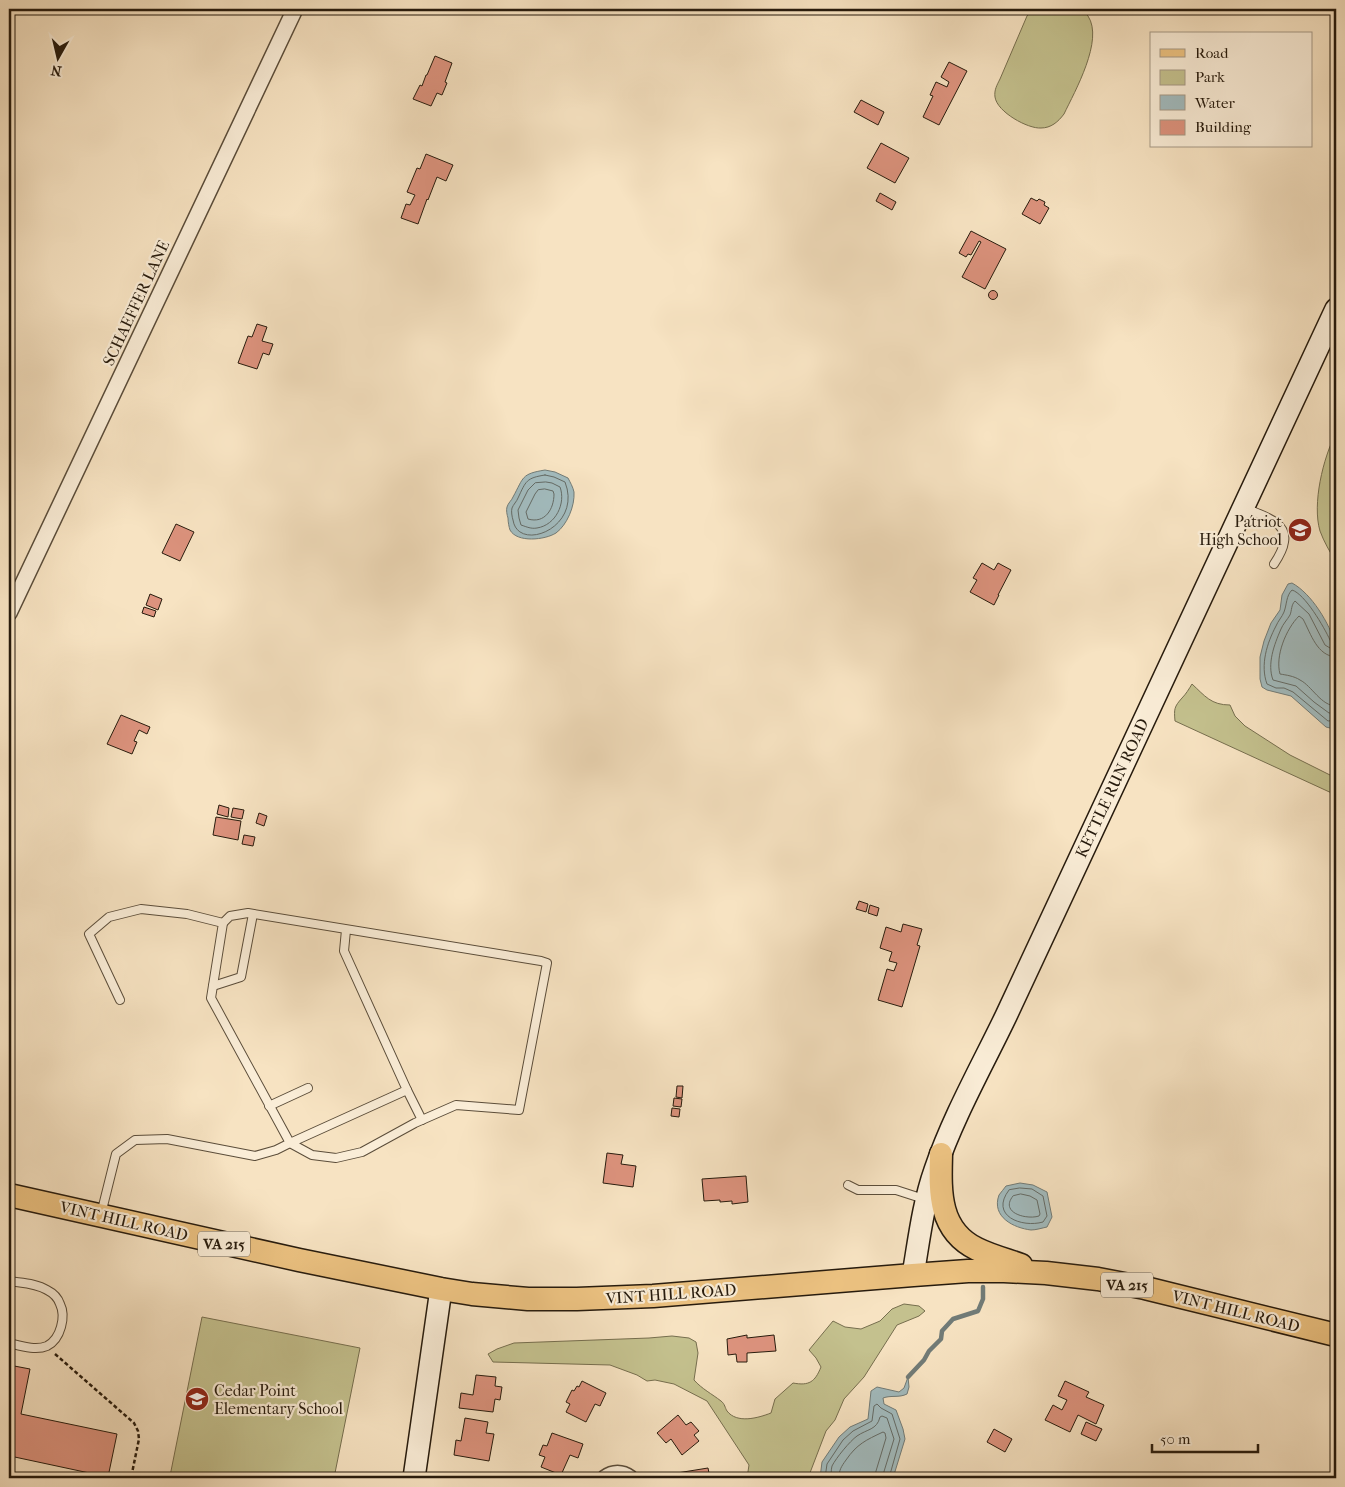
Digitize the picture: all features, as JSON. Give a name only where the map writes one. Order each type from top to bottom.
[{"type":"main road","points":[[941,1154],[942,1204],[948,1221],[958,1236],[976,1249],[1046,1273]]},
{"type":"main road","name":"VINT HILL ROAD","points":[[9,1195],[440,1289],[472,1294],[528,1299],[653,1296],[913,1275],[1004,1271],[1046,1273],[1098,1279],[1145,1288],[1336,1335]]},
{"type":"street","name":"SCHAEFFER LANE","points":[[9,613],[295,9]]},
{"type":"street","name":"KETTLE RUN ROAD","points":[[913,1275],[926,1199],[941,1154],[956,1119],[1006,1016],[1336,309]]},
{"type":"street","points":[[414,1478],[440,1289]]},
{"type":"street","points":[[605,1478],[618,1473],[630,1478]]},
{"type":"lane","points":[[1243,508],[1273,521],[1281,528],[1284,544],[1274,564]]},
{"type":"lane","points":[[120,1000],[89,934],[109,918],[141,909],[187,914],[223,923]]},
{"type":"lane","points":[[213,986],[241,977],[253,914]]},
{"type":"lane","points":[[253,914],[547,963],[519,1110],[456,1105],[422,1120],[362,1152],[336,1158],[312,1155],[290,1143],[211,998],[223,923],[230,916],[253,914]]},
{"type":"lane","points":[[346,930],[344,951],[422,1120]]},
{"type":"lane","points":[[269,1106],[308,1088]]},
{"type":"lane","points":[[100,1216],[116,1154],[135,1140],[166,1139],[254,1156],[276,1150],[407,1090]]},
{"type":"lane","points":[[848,1185],[856,1189],[896,1190],[926,1199]]},
{"type":"lane","points":[[9,1281],[46,1289],[55,1295],[62,1311],[59,1331],[56,1338],[47,1346],[40,1348],[9,1343]]},
{"type":"path","points":[[47,1346],[134,1423],[139,1439],[131,1478]]},
{"type":"green space","points":[[1033,9],[1080,9],[1088,16],[1092,26],[1093,38],[1081,79],[1062,117],[1054,124],[1045,128],[1035,128],[1021,123],[1001,108],[995,97],[997,85],[1027,16]]},
{"type":"green space","points":[[1336,433],[1336,562],[1320,531],[1317,508],[1323,468]]},
{"type":"green space","points":[[1192,684],[1213,702],[1230,705],[1235,716],[1245,726],[1290,755],[1336,778],[1336,795],[1175,721],[1176,706]]},
{"type":"green space","points":[[904,1304],[919,1306],[925,1311],[919,1316],[897,1325],[864,1377],[844,1399],[835,1420],[826,1431],[808,1478],[747,1478],[749,1465],[707,1401],[674,1384],[655,1380],[647,1381],[637,1375],[610,1365],[493,1362],[488,1354],[514,1343],[672,1336],[689,1338],[696,1342],[698,1353],[694,1380],[722,1402],[731,1415],[736,1418],[748,1419],[771,1413],[775,1399],[793,1383],[803,1384],[814,1379],[821,1367],[809,1350],[833,1321],[845,1327],[861,1329],[880,1321],[892,1309]]},
{"type":"green space","points":[[202,1317],[360,1348],[334,1478],[183,1478],[170,1476]]},
{"type":"water","points":[[545,470],[568,478],[574,492],[570,515],[556,533],[538,539],[519,537],[510,530],[507,508],[519,485],[527,475]]},
{"type":"water","points":[[1292,583],[1306,594],[1319,610],[1336,645],[1336,722],[1330,728],[1326,727],[1291,696],[1262,687],[1260,657],[1264,641],[1271,623],[1280,610],[1282,595],[1288,584]]},
{"type":"water","points":[[1020,1183],[1033,1185],[1047,1192],[1052,1217],[1047,1227],[1033,1230],[1024,1229],[1011,1224],[1001,1215],[997,1203],[999,1195],[1006,1186]]},
{"type":"water","points":[[908,1377],[909,1387],[907,1394],[883,1398],[884,1404],[896,1410],[905,1439],[893,1478],[820,1478],[822,1462],[839,1437],[850,1427],[868,1419],[871,1391],[877,1387],[899,1392],[904,1388]]},
{"type":"building","points":[[435,56],[452,63],[442,95],[437,93],[431,106],[413,99],[420,85],[422,86]]},
{"type":"building","points":[[949,62],[967,71],[939,125],[923,117],[933,96],[930,95],[936,82],[947,87],[949,82],[941,77]]},
{"type":"building","points":[[861,100],[884,112],[878,125],[854,112]]},
{"type":"building","points":[[881,143],[909,158],[895,183],[867,168]]},
{"type":"building","points":[[426,154],[453,165],[446,181],[437,177],[418,224],[401,218],[406,204],[410,205],[415,195],[407,192],[417,168],[420,169]]},
{"type":"building","points":[[880,193],[896,202],[892,210],[876,201]]},
{"type":"building","points":[[1031,198],[1045,202],[1044,205],[1049,208],[1040,224],[1022,214]]},
{"type":"building","points":[[971,231],[1006,249],[985,289],[962,277],[981,242],[979,241],[971,255],[968,254],[966,257],[959,253]]},
{"type":"building","points":[[993,291],[997,295],[993,299],[989,295]]},
{"type":"building","points":[[257,324],[267,327],[262,341],[273,344],[269,355],[263,353],[257,369],[238,363],[248,336],[252,337]]},
{"type":"building","points":[[176,524],[194,532],[180,561],[162,553]]},
{"type":"building","points":[[982,563],[994,570],[998,563],[1011,570],[994,605],[970,592],[977,580],[973,578]]},
{"type":"building","points":[[150,594],[162,599],[158,610],[146,605]]},
{"type":"building","points":[[144,607],[156,611],[154,617],[142,613]]},
{"type":"building","points":[[121,715],[150,727],[147,734],[139,730],[134,741],[137,742],[132,754],[107,744]]},
{"type":"building","points":[[219,805],[229,808],[228,817],[217,814]]},
{"type":"building","points":[[233,808],[244,810],[242,819],[231,817]]},
{"type":"building","points":[[259,813],[267,816],[264,826],[256,823]]},
{"type":"building","points":[[216,817],[241,821],[238,840],[213,835]]},
{"type":"building","points":[[244,835],[255,837],[253,846],[242,844]]},
{"type":"building","points":[[859,901],[868,904],[866,912],[856,909]]},
{"type":"building","points":[[870,905],[879,908],[877,916],[868,913]]},
{"type":"building","points":[[903,924],[922,929],[917,945],[920,946],[902,1007],[878,1000],[887,969],[894,971],[897,963],[889,961],[892,952],[880,948],[886,927],[901,932]]},
{"type":"building","points":[[677,1086],[683,1086],[682,1098],[676,1097]]},
{"type":"building","points":[[674,1098],[682,1099],[681,1107],[673,1106]]},
{"type":"building","points":[[672,1108],[680,1109],[679,1117],[671,1116]]},
{"type":"building","points":[[607,1153],[623,1155],[621,1164],[636,1166],[633,1187],[603,1183]]},
{"type":"building","points":[[746,1176],[748,1202],[732,1204],[732,1201],[704,1201],[702,1179]]},
{"type":"building","points":[[747,1335],[747,1338],[774,1335],[776,1351],[747,1353],[747,1362],[737,1362],[736,1354],[728,1355],[727,1339]]},
{"type":"building","points":[[9,1365],[30,1369],[21,1414],[117,1434],[108,1477],[10,1456],[9,1462]]},
{"type":"building","points":[[476,1375],[496,1377],[495,1386],[502,1387],[500,1400],[495,1399],[493,1412],[459,1408],[461,1393],[473,1395]]},
{"type":"building","points":[[582,1381],[606,1393],[600,1406],[595,1404],[586,1422],[566,1412],[570,1404],[566,1402],[572,1390],[574,1391],[577,1386],[579,1387]]},
{"type":"building","points":[[1065,1381],[1089,1392],[1086,1397],[1104,1405],[1096,1424],[1078,1415],[1070,1432],[1045,1420],[1053,1405],[1062,1410],[1067,1400],[1058,1396]]},
{"type":"building","points":[[678,1415],[686,1425],[691,1422],[699,1431],[694,1435],[699,1441],[682,1455],[671,1439],[666,1443],[657,1433]]},
{"type":"building","points":[[465,1418],[488,1422],[486,1433],[494,1434],[489,1461],[454,1455],[456,1440],[461,1441]]},
{"type":"building","points":[[1086,1422],[1102,1429],[1096,1441],[1081,1434]]},
{"type":"building","points":[[994,1429],[1012,1439],[1005,1452],[987,1442]]},
{"type":"building","points":[[552,1433],[583,1444],[578,1458],[570,1455],[561,1475],[541,1467],[545,1457],[539,1455],[543,1445],[547,1446]]},
{"type":"building","points":[[708,1468],[710,1478],[678,1478],[677,1473]]},
{"type":"waterway","points":[[908,1377],[941,1339],[942,1331],[953,1319],[978,1311],[983,1299],[983,1287]]},
{"type":"place","name":"Patriot High School","points":[[1300,530]]},
{"type":"place","name":"Cedar Point Elementary School","points":[[197,1399]]}]
